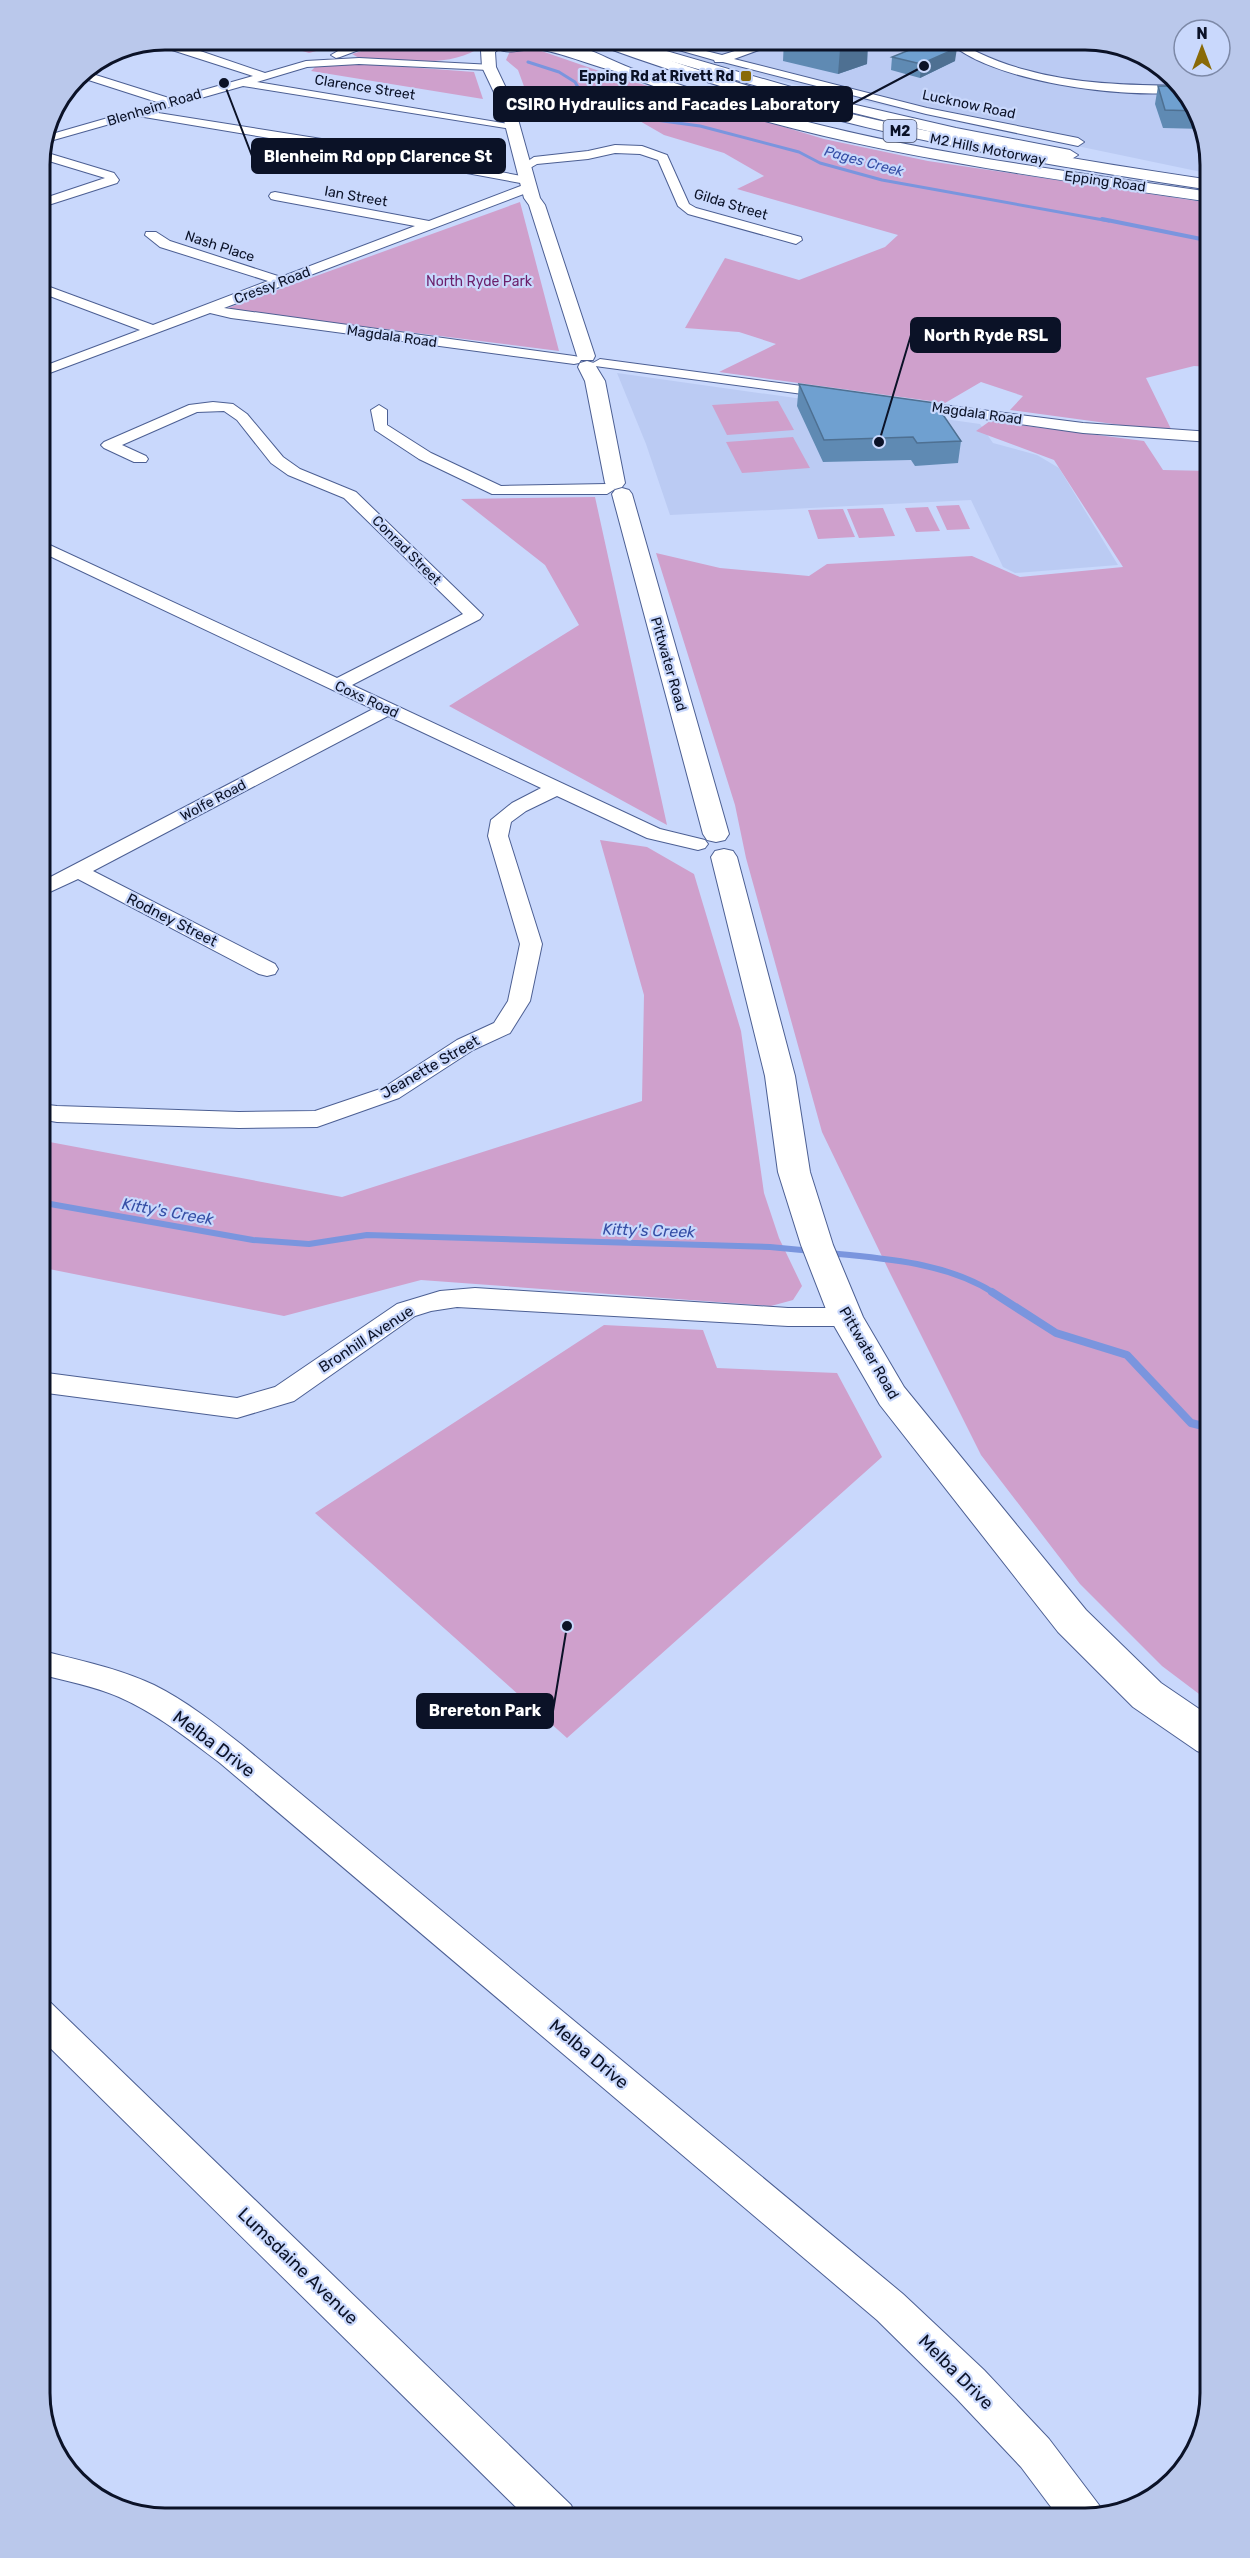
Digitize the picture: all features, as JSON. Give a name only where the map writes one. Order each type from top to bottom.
[{"type":"main road","points":[[481,50],[492,63],[502,50]]},
{"type":"main road","points":[[558,50],[611,66]]},
{"type":"main road","name":"Epping Road","points":[[574,50],[611,66],[727,104],[819,130],[1010,168],[1200,195]]},
{"type":"main road","name":"M2 Hills Motorway","points":[[610,50],[681,77],[800,113],[925,142],[1125,179]]},
{"type":"main road","name":"M2 Hills Motorway","points":[[631,50],[734,88],[860,122],[999,152],[1200,183]]},
{"type":"main road","name":"Epping Road","points":[[652,50],[718,65],[907,122],[1074,156],[1200,177]]},
{"type":"main road","name":"Pittwater Road","points":[[492,63],[595,381],[614,489],[780,1076],[794,1172],[817,1245],[846,1317],[892,1396],[1072,1621],[1148,1695],[1200,1731]]},
{"type":"main road","name":"Pittwater Road","points":[[492,63],[518,104],[529,178]]},
{"type":"main road","name":"M2","points":[[727,104],[928,149],[1200,189]]},
{"type":"street","points":[[182,50],[261,75]]},
{"type":"street","name":"Blenheim Road","points":[[336,61],[335,57],[347,50]]},
{"type":"street","name":"Lucknow Road","points":[[676,50],[718,65],[1078,142]]},
{"type":"street","points":[[718,65],[756,50]]},
{"type":"street","points":[[964,50],[996,64],[1055,79],[1107,86],[1172,89]]},
{"type":"street","name":"Blenheim Road","points":[[53,137],[295,66],[336,61],[492,63]]},
{"type":"street","points":[[91,77],[169,102]]},
{"type":"street","name":"Clarence Street","points":[[240,82],[485,122],[512,123]]},
{"type":"street","points":[[136,112],[529,178]]},
{"type":"street","points":[[56,127],[71,132]]},
{"type":"street","name":"Gilda Street","points":[[529,178],[612,145],[642,150],[663,158],[684,206],[796,240]]},
{"type":"street","points":[[50,157],[110,176],[113,180],[50,200]]},
{"type":"street","name":"Cressy Road","points":[[50,366],[212,309],[281,281],[516,195],[529,178]]},
{"type":"street","name":"Ian Street","points":[[275,196],[432,225]]},
{"type":"street","name":"Nash Place","points":[[151,235],[165,244],[281,281]]},
{"type":"street","points":[[50,291],[153,330]]},
{"type":"street","name":"Magdala Road","points":[[212,309],[231,314],[849,396]]},
{"type":"street","name":"Conrad Street","points":[[140,459],[109,445],[194,408],[219,401],[242,417],[277,460],[285,466],[350,495],[474,615],[447,631],[338,685]]},
{"type":"street","name":"Magdala Road","points":[[884,401],[1095,429],[1200,436]]},
{"type":"street","points":[[379,410],[380,427],[425,456],[498,491],[614,489]]},
{"type":"street","name":"Coxs Road","points":[[50,550],[654,834],[713,845]]},
{"type":"street","name":"Wolfe Road","points":[[50,885],[387,709]]},
{"type":"street","name":"Jeanette Street","points":[[50,1113],[216,1119],[317,1119],[391,1093],[465,1045],[502,1028],[519,1001],[531,944],[498,836],[501,819],[557,788]]},
{"type":"street","name":"Rodney Street","points":[[78,871],[267,969]]},
{"type":"street","name":"Bronhill Avenue","points":[[50,1383],[237,1408],[284,1394],[406,1310],[446,1298],[475,1297],[788,1317],[846,1317]]},
{"type":"street","name":"Melba Drive","points":[[50,1665],[94,1676],[130,1689],[166,1708],[231,1754],[890,2307],[970,2384],[1035,2453],[1077,2508]]},
{"type":"street","name":"Lumsdaine Avenue","points":[[50,2025],[546,2508]]},
{"type":"shaded area","points":[[669,50],[1093,50],[1108,52],[1136,61],[1161,78],[1172,89],[1189,114],[1197,135],[1200,172],[843,97]]},
{"type":"shaded area","points":[[617,373],[980,424],[993,443],[1037,455],[1059,468],[1118,565],[1015,573],[1003,567],[971,500],[670,515],[646,444]]},
{"type":"green space","points":[[299,50],[320,50],[309,53]]},
{"type":"green space","points":[[365,50],[475,50],[464,56],[450,59],[419,62],[359,58],[352,54]]},
{"type":"green space","points":[[539,50],[605,73],[824,139],[928,161],[1200,201],[1200,366],[1146,378],[1171,429],[1143,428],[1010,410],[1023,396],[981,382],[945,403],[719,372],[776,344],[739,332],[685,328],[725,258],[799,280],[885,247],[898,235],[737,189],[764,176],[724,153],[664,135],[638,120],[584,115],[536,119],[518,70],[506,60],[510,51]]},
{"type":"green space","points":[[355,63],[474,72],[483,99],[311,71],[316,66]]},
{"type":"green space","name":"North Ryde Park","points":[[520,202],[559,351],[225,309]]},
{"type":"green space","points":[[778,401],[794,430],[727,435],[712,405]]},
{"type":"green space","points":[[990,421],[1144,441],[1163,470],[1200,471],[1200,1695],[1162,1666],[1080,1584],[981,1455],[822,1132],[746,858],[735,805],[656,553],[720,568],[809,576],[827,564],[972,556],[1020,577],[1123,567],[1054,460],[976,431]]},
{"type":"green space","points":[[793,437],[810,468],[742,473],[726,442]]},
{"type":"green space","points":[[595,497],[667,825],[449,706],[579,625],[545,565],[461,499]]},
{"type":"green space","points":[[959,505],[970,529],[947,530],[936,506]]},
{"type":"green space","points":[[928,507],[940,531],[916,532],[905,508]]},
{"type":"green space","points":[[883,508],[895,536],[859,538],[847,509]]},
{"type":"green space","points":[[843,509],[855,537],[818,539],[808,510]]},
{"type":"green space","points":[[600,840],[647,847],[694,874],[741,1031],[764,1193],[779,1238],[802,1286],[793,1300],[771,1306],[421,1280],[284,1316],[50,1269],[50,1142],[342,1197],[642,1101],[644,995]]},
{"type":"green space","points":[[604,1325],[703,1330],[717,1368],[837,1373],[882,1457],[567,1738],[315,1513]]},
{"type":"building","points":[[909,50],[952,50],[921,64],[892,57]]},
{"type":"building","points":[[1158,86],[1169,86],[1187,111],[1165,110]]},
{"type":"building","points":[[799,384],[935,403],[961,441],[917,443],[913,437],[824,440]]},
{"type":"waterway","name":"Pages Creek","points":[[528,62],[559,72],[575,82],[579,89],[605,99],[619,113],[626,116],[700,126],[799,152],[820,163],[882,180],[1109,221]]},
{"type":"waterway","name":"Pages Creek","points":[[1102,219],[1200,239]]},
{"type":"waterway","name":"Kitty's Creek","points":[[50,1204],[253,1240],[309,1244],[367,1235],[770,1247],[812,1251]]},
{"type":"waterway","name":"Kitty's Creek","points":[[829,1253],[893,1260],[935,1268],[994,1293]]},
{"type":"waterway","name":"Kitty's Creek","points":[[992,1292],[1056,1333],[1127,1355],[1191,1423],[1200,1425]]},
{"type":"place","name":"CSIRO Hydraulics and Facades Laboratory","points":[[924,66]]},
{"type":"place","name":"Epping Rd at Rivett Rd","points":[[746,76]]},
{"type":"place","name":"Blenheim Rd opp Clarence St","points":[[224,83]]},
{"type":"place","name":"North Ryde RSL","points":[[879,442]]},
{"type":"place","name":"Brereton Park","points":[[567,1626]]}]
